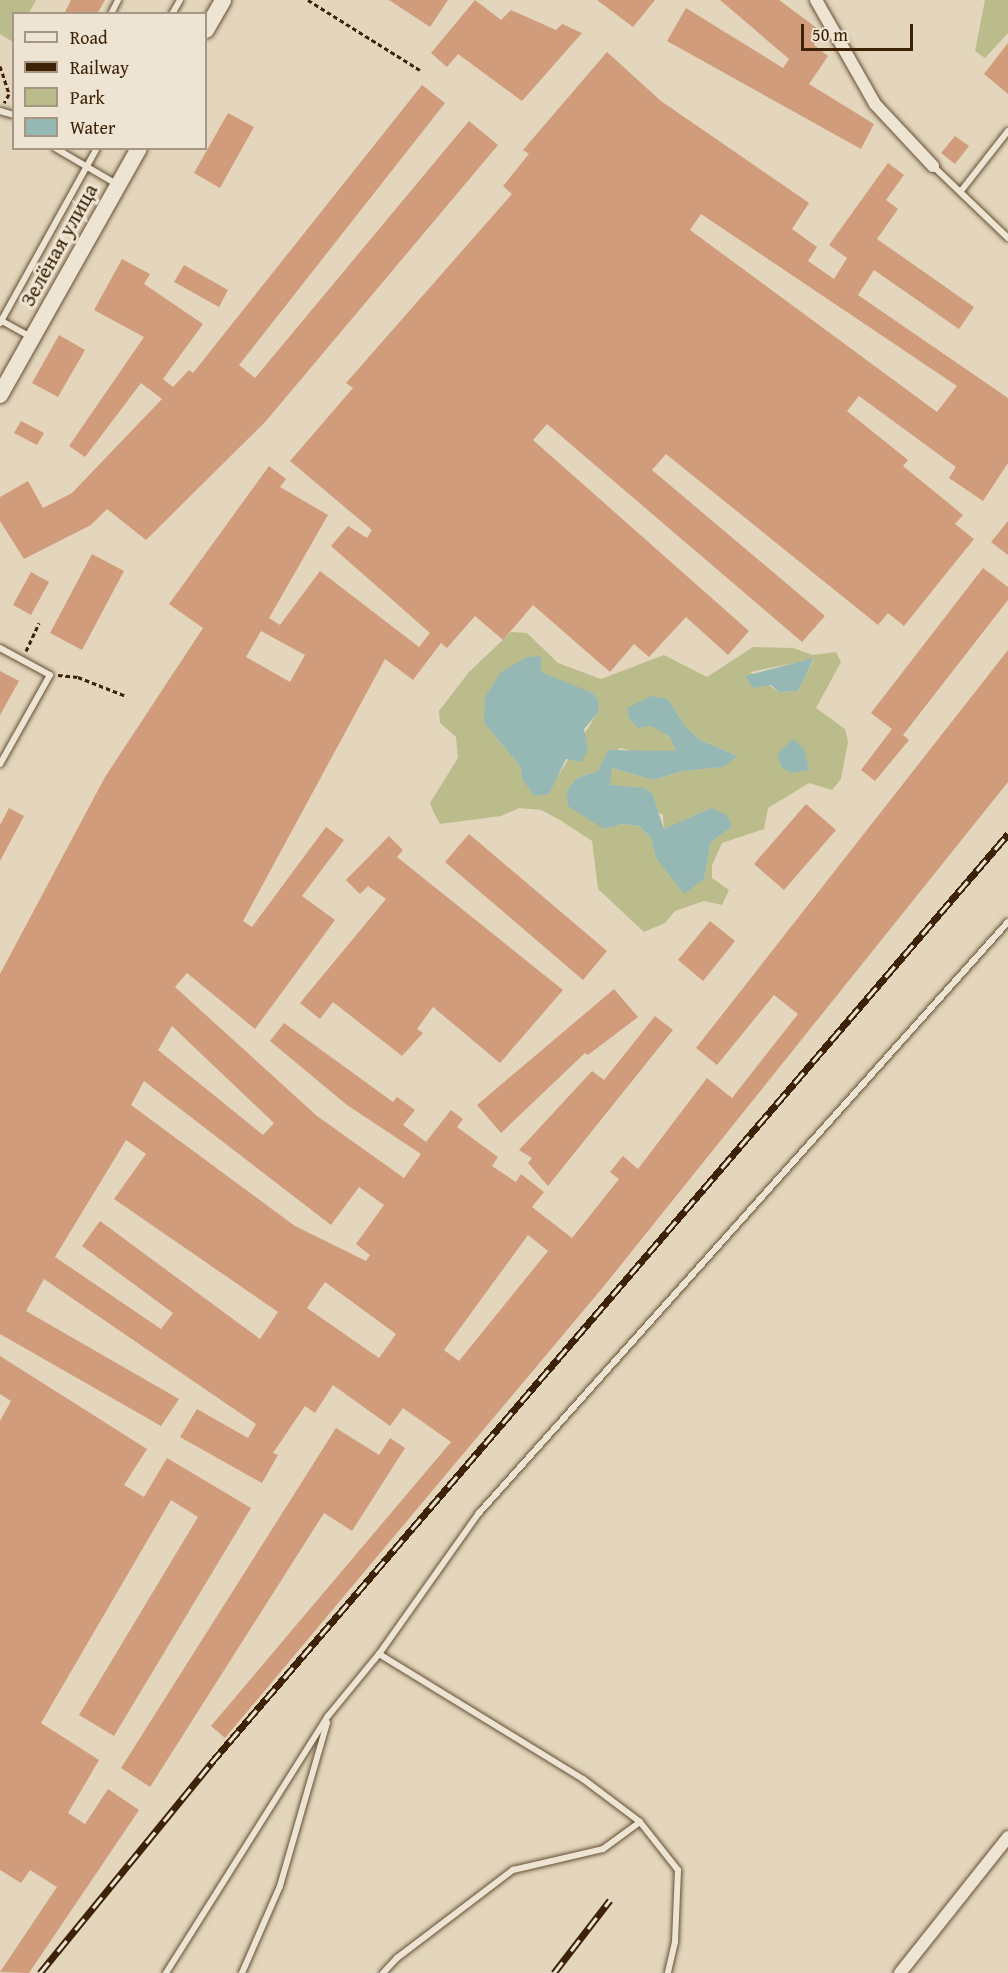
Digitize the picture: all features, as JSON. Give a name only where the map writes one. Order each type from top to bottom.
[{"type":"main road","points":[[207,28],[223,0]]},
{"type":"main road","name":"Зелёная улица","points":[[0,395],[138,150]]},
{"type":"street","points":[[816,0],[875,104],[933,166]]},
{"type":"street","points":[[900,1973],[1008,1837]]},
{"type":"lane","points":[[961,191],[1008,131]]},
{"type":"lane","points":[[58,150],[118,185]]},
{"type":"lane","points":[[32,337],[0,321],[96,150]]},
{"type":"lane","points":[[933,166],[1008,238]]},
{"type":"lane","points":[[0,648],[50,675],[0,764]]},
{"type":"lane","points":[[166,1973],[328,1716],[379,1654],[479,1513],[1008,922]]},
{"type":"lane","points":[[379,1654],[582,1779],[640,1822],[678,1870],[675,1942],[668,1973]]},
{"type":"lane","points":[[242,1973],[280,1886],[328,1716]]},
{"type":"lane","points":[[383,1973],[397,1958],[513,1869],[603,1849],[640,1822]]},
{"type":"path","points":[[308,0],[420,70]]},
{"type":"path","points":[[0,66],[9,94],[1,109]]},
{"type":"path","points":[[22,660],[39,623]]},
{"type":"path","points":[[50,675],[78,677],[126,696]]},
{"type":"green space","points":[[0,0],[36,0],[30,12],[12,12],[12,41],[0,34]]},
{"type":"green space","points":[[985,0],[1008,0],[1008,33],[985,58],[975,51]]},
{"type":"green space","points":[[511,632],[527,633],[558,663],[601,679],[664,655],[707,677],[753,647],[793,648],[813,655],[836,652],[841,662],[816,708],[845,729],[848,742],[841,779],[832,790],[809,783],[768,808],[764,829],[722,843],[712,865],[712,878],[729,890],[722,905],[704,901],[675,911],[665,923],[644,932],[598,889],[592,841],[560,820],[541,810],[519,808],[501,816],[440,824],[430,803],[458,758],[456,737],[440,723],[439,711],[469,672]],"holes":[[[541,656],[541,672],[555,681],[593,693],[599,702],[598,712],[556,779],[522,779],[520,766],[484,723]],[[814,659],[798,691],[779,692],[750,672]],[[668,699],[685,726],[700,740],[738,756],[722,767],[683,771],[653,780],[612,768],[609,785],[663,815],[664,830],[711,808],[732,827],[711,842],[704,879],[667,871],[656,858],[651,838],[639,826],[623,824],[604,829],[567,790],[577,778],[598,771],[620,748],[642,753],[676,751],[670,737],[651,725]]]},
{"type":"water","points":[[541,656],[541,672],[593,693],[599,702],[598,713],[584,729],[588,750],[581,762],[566,759],[549,794],[534,796],[522,779],[520,766],[484,723],[485,697],[501,672],[527,657]]},
{"type":"water","points":[[814,658],[798,691],[779,692],[771,685],[753,688],[745,676]]},
{"type":"water","points":[[651,696],[668,699],[685,726],[700,740],[738,756],[723,767],[683,771],[653,780],[612,768],[610,785],[644,788],[652,793],[664,829],[711,808],[727,815],[732,827],[711,842],[704,879],[684,894],[656,858],[651,838],[639,826],[623,824],[604,829],[568,806],[567,790],[577,778],[598,771],[608,750],[676,751],[670,737],[651,726],[638,728],[629,718],[627,708]]},
{"type":"water","points":[[793,739],[804,749],[809,770],[792,773],[782,768],[777,754]]},
{"type":"building","points":[[71,0],[105,0],[98,12],[65,12]]},
{"type":"building","points":[[389,0],[448,0],[430,27]]},
{"type":"building","points":[[475,0],[501,20],[511,10],[556,30],[562,24],[582,33],[522,101],[458,54],[447,67],[431,53]]},
{"type":"building","points":[[597,0],[655,0],[633,27]]},
{"type":"building","points":[[720,0],[779,0],[818,29],[814,45],[828,56],[809,84],[874,124],[861,149],[667,41],[686,8],[783,68],[789,59]]},
{"type":"building","points":[[1008,43],[1008,94],[984,74]]},
{"type":"building","points":[[607,52],[661,101],[809,203],[792,229],[817,247],[808,261],[834,279],[847,258],[829,245],[888,163],[904,175],[886,200],[898,209],[877,239],[974,307],[959,329],[874,270],[858,295],[1008,398],[1008,463],[983,501],[949,478],[956,467],[859,396],[847,411],[908,460],[903,466],[963,515],[955,524],[974,539],[904,626],[888,613],[878,625],[666,454],[652,470],[825,616],[802,642],[547,424],[533,440],[749,631],[728,655],[686,617],[649,657],[634,644],[610,672],[533,605],[503,640],[475,616],[447,648],[441,643],[413,680],[385,659],[243,921],[252,927],[326,827],[344,840],[302,896],[335,920],[255,1029],[187,973],[175,987],[317,1116],[404,1178],[421,1154],[347,1105],[270,1041],[284,1023],[393,1102],[397,1097],[415,1110],[403,1125],[426,1142],[451,1110],[463,1119],[457,1127],[498,1157],[492,1166],[516,1182],[521,1174],[544,1192],[532,1207],[572,1238],[619,1179],[610,1172],[623,1156],[638,1169],[707,1078],[732,1098],[798,1014],[774,995],[717,1065],[696,1048],[1008,650],[1008,782],[604,1286],[225,1738],[211,1726],[451,1442],[403,1408],[390,1426],[333,1385],[315,1413],[305,1406],[273,1453],[278,1455],[262,1483],[180,1437],[197,1409],[248,1438],[256,1424],[44,1279],[26,1311],[179,1399],[161,1426],[0,1334],[0,974],[105,777],[203,628],[169,604],[269,466],[286,479],[280,487],[328,515],[269,618],[280,625],[320,571],[419,647],[430,633],[331,546],[348,526],[367,538],[372,530],[290,461],[353,388],[346,383],[512,194],[503,186],[529,154],[523,150]],"holes":[[[701,214],[957,386],[937,412],[690,230]],[[261,631],[305,655],[290,682],[246,657]],[[172,1026],[274,1123],[263,1135],[158,1050]],[[144,1081],[331,1225],[359,1187],[384,1205],[356,1244],[370,1255],[366,1261],[295,1226],[131,1105]],[[126,1140],[146,1154],[114,1199],[278,1312],[260,1339],[100,1221],[82,1246],[173,1313],[161,1329],[55,1257]],[[528,1235],[548,1251],[459,1361],[444,1350]],[[325,1282],[396,1334],[379,1358],[307,1308]]]},
{"type":"building","points":[[422,85],[445,103],[239,365],[255,378],[469,121],[498,145],[266,421],[146,540],[107,509],[91,525],[24,559],[0,521],[0,497],[28,481],[43,508],[72,493],[162,399],[141,383],[85,457],[69,446],[144,337],[94,310],[122,259],[150,274],[144,284],[203,324],[163,379],[173,387],[189,370],[193,373]]},
{"type":"building","points":[[228,113],[254,127],[220,188],[194,173]]},
{"type":"building","points":[[955,136],[969,146],[955,164],[941,153]]},
{"type":"building","points":[[184,265],[228,290],[219,307],[174,282]]},
{"type":"building","points":[[59,335],[85,350],[58,397],[32,383]]},
{"type":"building","points":[[21,421],[44,433],[37,445],[14,433]]},
{"type":"building","points":[[1008,521],[1008,555],[991,542]]},
{"type":"building","points":[[92,554],[124,571],[82,650],[50,633]]},
{"type":"building","points":[[983,568],[1008,587],[1008,600],[903,735],[909,740],[875,781],[861,770],[892,729],[871,713]]},
{"type":"building","points":[[31,572],[49,582],[31,615],[13,605]]},
{"type":"building","points":[[0,671],[19,681],[0,715]]},
{"type":"building","points":[[806,804],[836,830],[784,890],[754,864]]},
{"type":"building","points":[[9,808],[24,816],[0,861],[0,825]]},
{"type":"building","points":[[469,834],[607,951],[583,980],[445,862]]},
{"type":"building","points":[[389,836],[403,850],[397,857],[563,990],[500,1063],[433,1007],[417,1029],[423,1033],[402,1056],[333,1002],[320,1019],[300,1003],[386,899],[368,886],[360,894],[346,880]]},
{"type":"building","points":[[710,921],[735,941],[703,981],[678,960]]},
{"type":"building","points":[[614,989],[638,1017],[588,1055],[585,1053],[501,1133],[477,1105]]},
{"type":"building","points":[[655,1016],[673,1030],[548,1186],[528,1163],[532,1158],[519,1150],[592,1071],[604,1080]]},
{"type":"building","points":[[0,1356],[147,1449],[124,1485],[144,1497],[167,1458],[251,1508],[114,1736],[79,1715],[198,1517],[171,1500],[41,1723],[99,1760],[68,1813],[85,1824],[108,1789],[139,1810],[29,1973],[0,1972],[57,1887],[30,1870],[21,1883],[0,1870],[0,1421],[11,1401],[0,1394]]},
{"type":"building","points":[[336,1428],[379,1455],[390,1438],[405,1448],[352,1531],[324,1513],[150,1787],[121,1768]]},
{"type":"railway","points":[[40,1973],[211,1763],[1008,834]]},
{"type":"railway","points":[[554,1973],[610,1900]]}]
